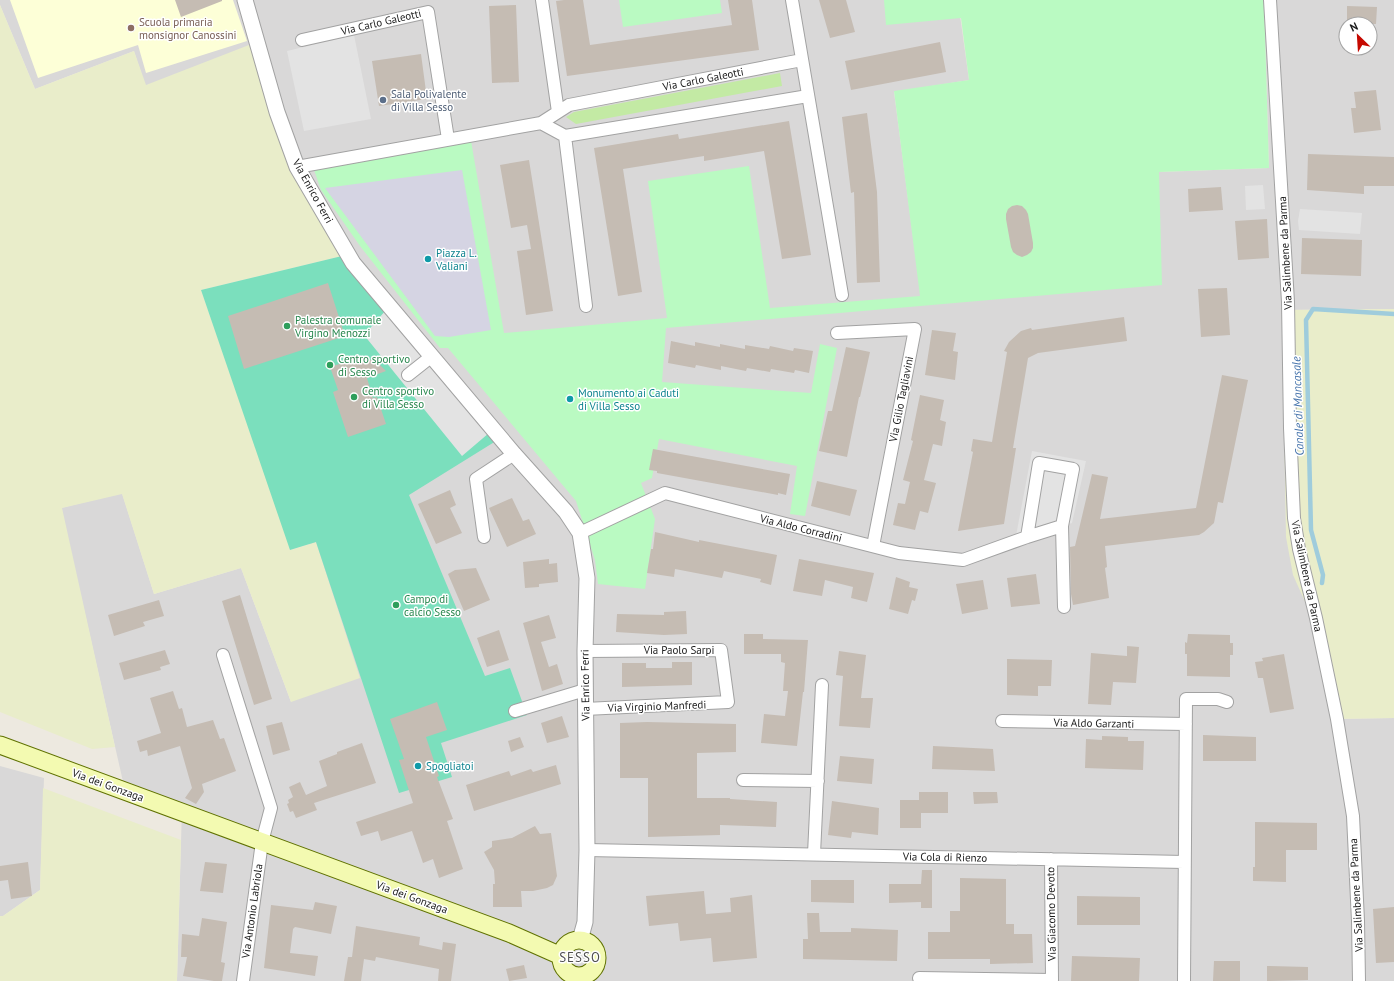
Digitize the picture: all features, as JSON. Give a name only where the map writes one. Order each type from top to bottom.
[{"type":"main road","name":"Via dei Gonzaga","points":[[0,745],[510,933],[562,956]]},
{"type":"main road","points":[[580,940],[586,941],[592,945],[596,951],[596,964],[588,977],[572,974],[566,970],[562,963],[564,949],[573,941],[580,940]]},
{"type":"street","name":"Via Enrico Ferri","points":[[245,0],[277,112],[297,167],[353,263],[514,454],[566,512],[580,533],[587,578],[584,651],[587,850],[585,922],[580,940]]},
{"type":"street","points":[[542,0],[558,112]]},
{"type":"street","points":[[792,0],[842,295]]},
{"type":"street","name":"Via Salimbene da Parma","points":[[1270,0],[1288,302],[1294,518],[1299,549],[1316,618],[1334,704],[1353,816],[1359,981]]},
{"type":"street","name":"Via Carlo Galeotti","points":[[302,40],[428,12],[448,139]]},
{"type":"street","name":"Via Carlo Galeotti","points":[[297,167],[541,123],[569,105],[802,60]]},
{"type":"street","points":[[541,123],[565,136],[808,96]]},
{"type":"street","points":[[565,136],[586,306]]},
{"type":"street","name":"Via Gilio Tagliavini","points":[[837,333],[915,329],[873,546]]},
{"type":"street","points":[[408,375],[432,356]]},
{"type":"street","points":[[484,537],[476,479],[514,454]]},
{"type":"street","points":[[1027,536],[1039,463],[1073,469],[1062,526],[1064,607]]},
{"type":"street","name":"Via Aldo Corradini","points":[[580,533],[665,493],[899,552],[963,560],[1027,536],[1062,526]]},
{"type":"street","name":"Via Paolo Sarpi","points":[[584,651],[721,650],[728,702]]},
{"type":"street","points":[[223,655],[271,808],[262,842]]},
{"type":"street","points":[[814,854],[822,686]]},
{"type":"street","points":[[515,711],[585,690]]},
{"type":"street","points":[[1184,981],[1186,699],[1218,699],[1227,702]]},
{"type":"street","name":"Via Virginio Manfredi","points":[[585,709],[728,702]]},
{"type":"street","name":"Via Aldo Garzanti","points":[[1002,721],[1186,724]]},
{"type":"street","points":[[743,780],[818,781]]},
{"type":"street","name":"Via Antonio Labriola","points":[[243,981],[262,842]]},
{"type":"street","name":"Via Cola di Rienzo","points":[[587,850],[1184,862]]},
{"type":"street","name":"Via Giacomo Devoto","points":[[919,978],[1052,980],[1051,859]]},
{"type":"shaded area","points":[[0,0],[946,0],[959,8],[969,80],[894,92],[922,305],[1159,172],[1269,168],[1264,0],[1394,0],[1394,309],[1282,310],[1311,615],[1334,719],[1394,718],[1394,981],[177,981],[182,808],[124,786],[61,508],[122,493],[154,594],[241,568],[291,702],[342,256],[312,209],[288,155],[145,85],[134,51],[35,89],[0,5]]},
{"type":"shaded area","name":"Scuola primaria monsignor Canossini","points":[[10,0],[233,0],[247,41],[146,73],[138,45],[38,78]]},
{"type":"shaded area","points":[[0,5],[35,89],[134,51],[146,85],[249,45],[288,155],[312,209],[342,256],[201,290],[291,550],[316,542],[360,678],[291,702],[241,568],[154,594],[122,494],[62,508],[115,747],[92,749],[0,712]]},
{"type":"shaded area","points":[[354,35],[371,119],[304,131],[287,51]]},
{"type":"shaded area","name":"Piazza L. Valiani","points":[[462,170],[491,330],[449,337],[435,336],[325,188]]},
{"type":"shaded area","points":[[1263,185],[1265,209],[1246,210],[1245,186]]},
{"type":"shaded area","points":[[1300,209],[1362,213],[1360,234],[1299,230],[1298,221]]},
{"type":"shaded area","points":[[1394,309],[1394,718],[1334,719],[1311,615],[1293,575],[1286,537],[1282,310]]},
{"type":"shaded area","points":[[386,310],[489,433],[462,456],[364,335]]},
{"type":"shaded area","points":[[1032,451],[1086,461],[1072,523],[1015,541]]},
{"type":"shaded area","points":[[0,766],[44,778],[40,890],[3,916],[0,916]]},
{"type":"shaded area","points":[[43,788],[181,840],[177,981],[0,981],[0,916],[3,916],[40,890]]},
{"type":"green space","points":[[619,0],[720,0],[722,13],[623,27]]},
{"type":"green space","points":[[884,0],[1264,0],[1269,168],[1159,172],[1162,285],[666,328],[662,382],[811,393],[820,344],[837,348],[805,516],[790,514],[797,466],[659,439],[652,478],[641,483],[655,519],[645,589],[598,584],[595,560],[576,501],[448,348],[440,348],[360,246],[321,190],[312,164],[470,135],[504,333],[667,318],[648,181],[749,166],[770,308],[920,296],[894,91],[969,80],[961,18],[886,25]]},
{"type":"green space","points":[[780,73],[782,86],[576,124],[566,117],[574,112]]},
{"type":"green space","name":"Centro sportivo di Sesso","points":[[342,256],[496,441],[409,495],[485,676],[510,668],[527,715],[441,743],[452,777],[399,793],[316,542],[290,550],[201,290]]},
{"type":"building","points":[[175,0],[222,0],[222,1],[181,17]]},
{"type":"building","points":[[583,0],[590,45],[732,25],[728,0],[752,0],[759,50],[567,76],[556,1]]},
{"type":"building","points":[[819,0],[846,0],[855,32],[830,38]]},
{"type":"building","points":[[516,5],[519,82],[492,83],[489,6]]},
{"type":"building","points":[[1347,6],[1377,7],[1376,16],[1347,16]]},
{"type":"building","points":[[940,42],[946,72],[851,90],[845,61]]},
{"type":"building","points":[[421,54],[427,99],[379,106],[372,61]]},
{"type":"building","points":[[1376,90],[1381,130],[1354,133],[1351,108],[1356,108],[1354,92]]},
{"type":"building","points":[[867,113],[877,192],[880,282],[857,283],[854,192],[851,193],[842,117]]},
{"type":"building","points":[[789,121],[811,255],[782,259],[764,151],[704,161],[704,156],[623,169],[642,292],[618,296],[594,148],[678,134],[679,139]]},
{"type":"building","points":[[1308,154],[1394,157],[1394,186],[1364,186],[1364,194],[1307,190]]},
{"type":"building","points":[[529,160],[553,311],[526,315],[517,251],[531,249],[527,225],[511,228],[500,165]]},
{"type":"building","points":[[1221,187],[1223,210],[1189,212],[1188,189]]},
{"type":"building","points":[[1017,205],[1022,206],[1028,214],[1033,243],[1031,252],[1022,257],[1013,252],[1006,219],[1008,209]]},
{"type":"building","points":[[1267,219],[1269,258],[1238,260],[1235,221]]},
{"type":"building","points":[[1302,238],[1362,240],[1361,276],[1301,274]]},
{"type":"building","name":"Palestra comunale Virgino Menozzi","points":[[328,283],[345,336],[244,369],[228,316]]},
{"type":"building","points":[[1227,288],[1230,335],[1201,337],[1198,289]]},
{"type":"building","points":[[1124,317],[1127,341],[1038,353],[1028,358],[1013,448],[1016,448],[1004,524],[958,531],[973,452],[971,451],[973,439],[992,442],[1007,352],[1004,351],[1009,342],[1021,331],[1031,328],[1032,330]]},
{"type":"building","points":[[932,330],[956,333],[953,351],[958,352],[955,380],[925,375]]},
{"type":"building","points":[[671,341],[695,346],[695,342],[720,347],[720,344],[745,349],[745,345],[769,349],[770,346],[793,351],[794,348],[813,351],[809,373],[795,370],[794,373],[771,369],[770,372],[747,368],[746,371],[721,366],[721,370],[696,365],[695,368],[668,363]]},
{"type":"building","points":[[846,347],[870,352],[847,457],[819,451],[828,411],[832,411]]},
{"type":"building","name":"Centro sportivo di Villa Sesso","points":[[360,357],[362,362],[374,359],[386,371],[367,378],[373,398],[377,397],[386,424],[348,437],[333,392],[338,390],[330,367]]},
{"type":"building","points":[[1222,375],[1248,380],[1223,503],[1218,502],[1214,523],[1199,535],[1105,546],[1107,567],[1105,568],[1109,598],[1073,605],[1071,594],[1070,547],[1075,546],[1092,474],[1108,477],[1100,519],[1196,508]]},
{"type":"building","points":[[920,395],[944,400],[940,420],[946,422],[942,446],[933,444],[924,480],[936,483],[928,513],[920,511],[915,530],[893,525],[898,503],[905,504],[910,482],[903,480],[913,441],[911,440]]},
{"type":"building","points":[[653,449],[790,474],[786,495],[778,493],[778,495],[657,473],[657,471],[649,470]]},
{"type":"building","points":[[817,481],[857,490],[850,516],[811,506]]},
{"type":"building","points":[[450,490],[456,505],[450,508],[462,533],[436,544],[418,504]]},
{"type":"building","points":[[512,498],[523,521],[529,519],[536,534],[507,547],[489,508]]},
{"type":"building","points":[[655,532],[699,542],[699,540],[777,555],[771,585],[760,582],[761,579],[724,571],[722,578],[675,569],[674,577],[647,573],[651,549],[653,549]]},
{"type":"building","points":[[549,559],[549,564],[557,563],[558,582],[539,584],[539,587],[525,588],[523,562]]},
{"type":"building","points":[[799,559],[874,573],[867,602],[851,598],[853,587],[825,580],[822,596],[793,591]]},
{"type":"building","points":[[476,568],[490,600],[464,611],[448,574],[455,570]]},
{"type":"building","points":[[1036,574],[1040,604],[1011,607],[1007,578]]},
{"type":"building","points":[[896,577],[910,582],[909,587],[918,589],[915,601],[912,600],[908,614],[889,609]]},
{"type":"building","points":[[983,580],[988,609],[962,614],[956,584]]},
{"type":"building","points":[[240,595],[272,699],[254,705],[222,601]]},
{"type":"building","points":[[159,600],[164,616],[143,622],[145,626],[114,636],[108,615]]},
{"type":"building","points":[[686,611],[687,634],[664,635],[616,632],[617,614],[664,615],[664,612]]},
{"type":"building","points":[[549,615],[556,638],[541,642],[549,667],[557,664],[563,684],[542,691],[523,623]]},
{"type":"building","points":[[499,630],[509,660],[487,667],[477,638]]},
{"type":"building","points":[[744,634],[763,634],[763,639],[808,640],[804,692],[797,746],[761,743],[764,714],[785,716],[788,691],[783,691],[785,663],[781,662],[781,654],[744,654]]},
{"type":"building","points":[[1188,634],[1230,635],[1230,643],[1233,643],[1233,655],[1230,655],[1230,677],[1187,676],[1187,654],[1185,654],[1185,642],[1187,643]]},
{"type":"building","points":[[1127,646],[1139,647],[1136,683],[1113,682],[1111,705],[1088,704],[1091,653],[1127,656]]},
{"type":"building","points":[[165,650],[170,664],[160,667],[161,670],[124,680],[119,663]]},
{"type":"building","points":[[839,651],[866,655],[861,698],[873,698],[870,728],[839,726],[843,676],[836,675]]},
{"type":"building","points":[[1284,654],[1294,709],[1270,713],[1263,678],[1258,678],[1255,662],[1263,661],[1262,658]]},
{"type":"building","points":[[1007,659],[1052,660],[1051,686],[1038,686],[1038,696],[1007,695]]},
{"type":"building","points":[[672,662],[692,662],[692,685],[622,687],[622,663],[646,663],[646,668],[672,668]]},
{"type":"building","points":[[173,691],[179,709],[182,708],[187,727],[213,720],[220,739],[224,738],[236,771],[202,784],[204,792],[196,804],[185,798],[192,788],[180,746],[148,756],[147,750],[140,752],[137,741],[161,733],[150,698]]},
{"type":"building","points":[[437,702],[447,730],[426,737],[439,776],[437,777],[453,819],[447,821],[463,869],[439,878],[433,859],[423,863],[412,831],[381,841],[378,831],[361,836],[356,822],[413,803],[399,760],[404,759],[390,719]]},
{"type":"building","points":[[562,716],[569,737],[547,743],[541,723]]},
{"type":"building","points":[[282,722],[290,750],[273,755],[266,726]]},
{"type":"building","points":[[647,722],[736,724],[736,752],[697,753],[697,798],[730,798],[777,802],[776,827],[720,825],[720,835],[648,837],[648,778],[620,778],[620,723]]},
{"type":"building","points":[[1203,735],[1256,737],[1256,761],[1203,761]]},
{"type":"building","points":[[1102,736],[1128,737],[1128,741],[1144,741],[1143,770],[1085,768],[1086,739],[1102,740]]},
{"type":"building","points":[[520,737],[524,747],[511,752],[508,741]]},
{"type":"building","points":[[362,743],[376,783],[314,803],[317,810],[296,818],[293,811],[290,812],[287,804],[289,803],[288,800],[293,797],[289,787],[300,782],[306,795],[327,786],[319,761],[337,754],[337,752]]},
{"type":"building","points":[[933,746],[993,749],[995,771],[932,769]]},
{"type":"building","points":[[840,756],[874,759],[872,784],[837,781]]},
{"type":"building","points":[[556,765],[561,784],[474,811],[466,785],[509,771],[511,776],[531,769],[533,772]]},
{"type":"building","points":[[919,792],[948,792],[948,813],[921,813],[921,828],[900,828],[900,800],[919,800]]},
{"type":"building","points":[[973,792],[997,792],[998,803],[974,804]]},
{"type":"building","points":[[832,801],[879,808],[878,835],[852,832],[851,838],[828,835]]},
{"type":"building","points":[[1255,822],[1317,823],[1317,850],[1286,850],[1286,882],[1253,881],[1253,867],[1255,867]]},
{"type":"building","points":[[535,826],[540,834],[551,833],[557,876],[553,885],[533,891],[521,891],[522,907],[493,907],[493,884],[495,884],[494,870],[484,852],[492,847],[492,841],[512,838]]},
{"type":"building","points":[[28,862],[32,896],[11,899],[8,880],[0,881],[0,866]]},
{"type":"building","points":[[205,862],[227,864],[223,893],[200,891]]},
{"type":"building","points":[[922,870],[932,870],[932,908],[921,908],[921,902],[889,903],[889,884],[921,884]]},
{"type":"building","points":[[960,878],[1006,879],[1006,924],[1014,924],[1014,934],[1032,934],[1033,963],[990,964],[990,959],[928,959],[928,932],[950,932],[950,911],[960,911]]},
{"type":"building","points":[[811,880],[854,880],[854,903],[811,902]]},
{"type":"building","points":[[704,891],[706,914],[731,912],[730,898],[752,895],[757,958],[713,962],[711,938],[680,941],[678,923],[649,926],[646,896]]},
{"type":"building","points":[[1077,896],[1140,897],[1140,925],[1077,925]]},
{"type":"building","points":[[315,902],[337,906],[331,934],[295,927],[293,929],[290,953],[318,956],[315,976],[264,968],[271,905],[313,910]]},
{"type":"building","points":[[1394,907],[1394,962],[1376,963],[1373,909]]},
{"type":"building","points":[[807,913],[819,913],[820,932],[851,932],[851,928],[898,930],[897,961],[803,959],[803,939],[808,939]]},
{"type":"building","points":[[202,918],[227,922],[221,962],[225,963],[222,981],[183,976],[187,957],[181,957],[182,934],[199,936]]},
{"type":"building","points":[[356,926],[420,937],[419,945],[442,950],[443,942],[456,944],[451,981],[438,981],[439,969],[376,957],[375,961],[364,959],[361,981],[344,981],[348,957],[352,957]]},
{"type":"building","points":[[1072,956],[1140,958],[1139,981],[1071,981]]},
{"type":"building","points":[[1214,961],[1240,961],[1240,981],[1213,981]]},
{"type":"building","points":[[524,965],[527,978],[509,981],[506,969]]},
{"type":"building","points":[[1267,966],[1308,967],[1308,980],[1267,981]]},
{"type":"waterway","name":"Canale di Mancasale","points":[[1322,583],[1323,575],[1311,530],[1306,320],[1313,309],[1394,314]]},
{"type":"place","name":"Scuola primaria monsignor Canossini","points":[[131,28]]},
{"type":"place","name":"Sala Polivalente di Villa Sesso","points":[[383,100]]},
{"type":"place","name":"Piazza L. Valiani","points":[[428,259]]},
{"type":"place","name":"Palestra comunale Virgino Menozzi","points":[[287,326]]},
{"type":"place","name":"Centro sportivo di Sesso","points":[[330,365]]},
{"type":"place","name":"Centro sportivo di Villa Sesso","points":[[354,397]]},
{"type":"place","name":"Monumento ai Caduti di Villa Sesso","points":[[570,399]]},
{"type":"place","name":"Campo di calcio Sesso","points":[[396,605]]},
{"type":"place","name":"Spogliatoi","points":[[418,766]]},
{"type":"district","name":"SESSO","points":[[580,957]]}]
